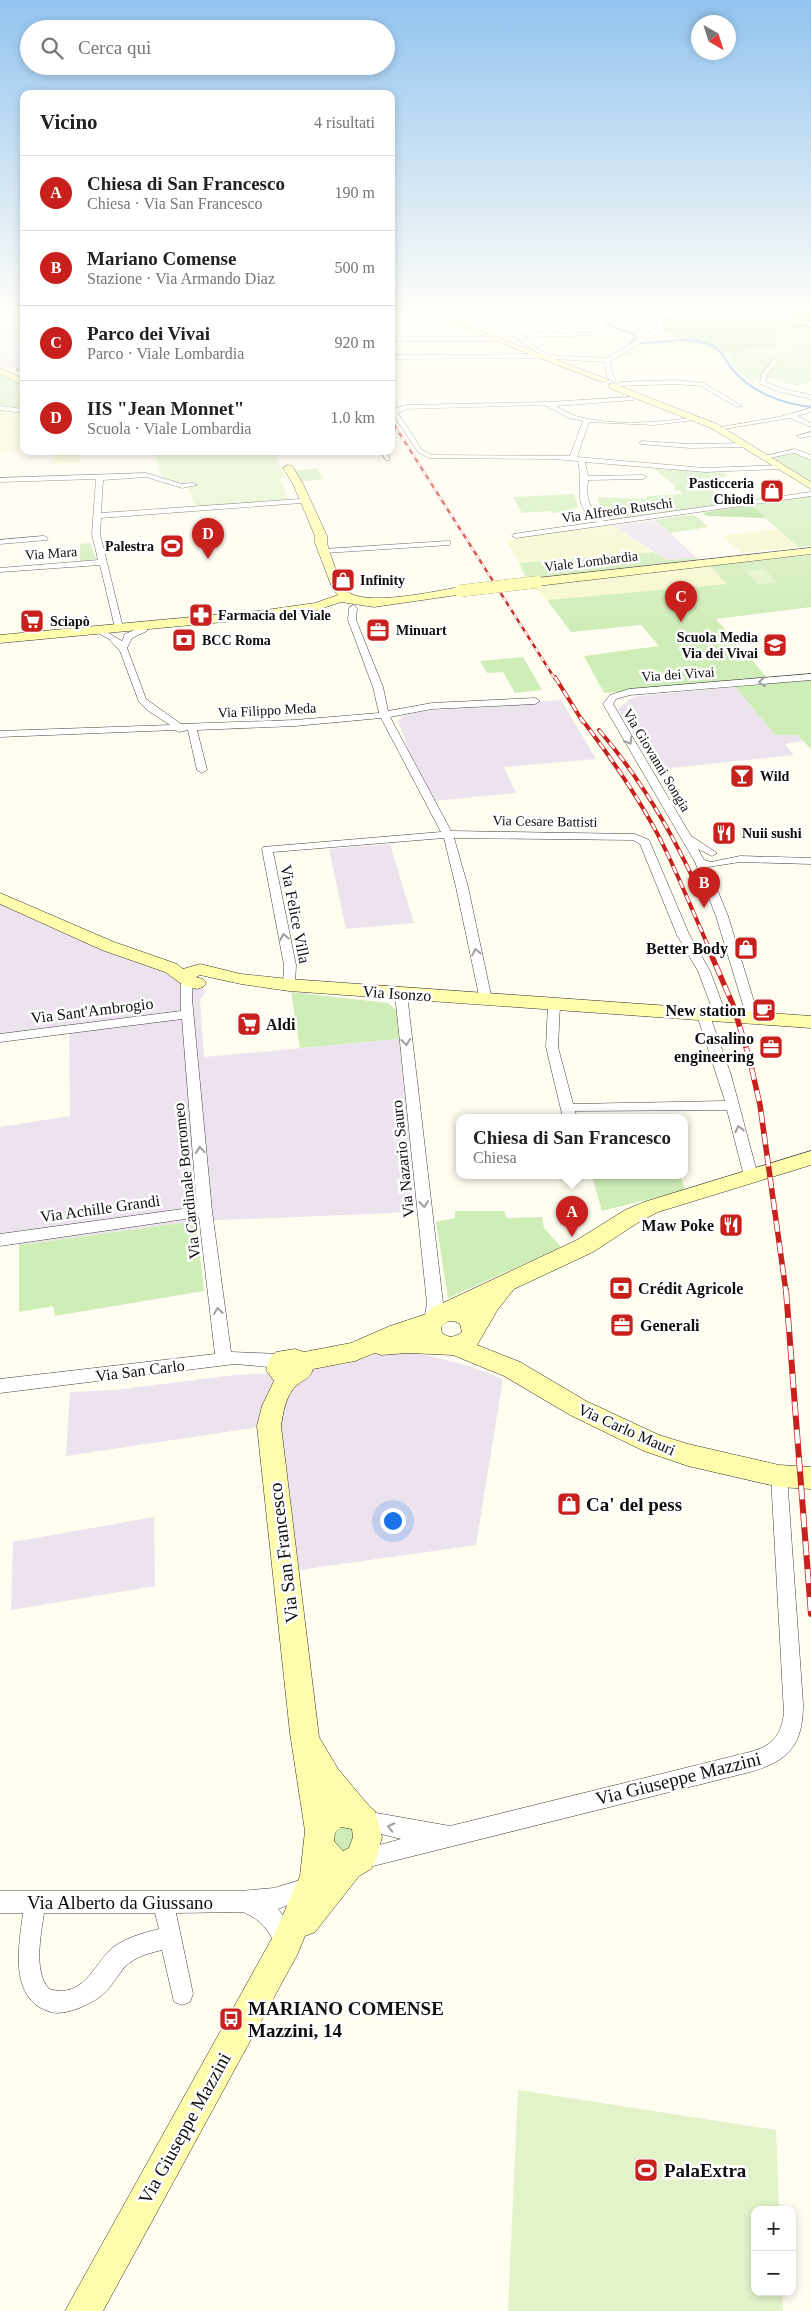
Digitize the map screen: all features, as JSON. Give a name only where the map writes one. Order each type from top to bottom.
[{"type":"street","points":[[398,418],[421,452],[430,456],[526,456],[701,470],[780,466]]},
{"type":"street","points":[[581,418],[642,423],[699,419],[718,428],[811,486]]},
{"type":"street","points":[[718,428],[781,418]]},
{"type":"street","points":[[796,418],[811,425]]},
{"type":"street","points":[[587,419],[577,459],[585,478],[583,497],[586,507],[603,524]]},
{"type":"street","points":[[800,436],[811,434]]},
{"type":"street","points":[[642,443],[690,446],[745,445]]},
{"type":"street","points":[[764,457],[795,451],[811,458]]},
{"type":"street","points":[[385,455],[388,460]]},
{"type":"street","points":[[323,547],[316,537],[300,501],[288,473],[287,464],[321,536],[323,547],[378,687],[384,715],[448,835],[462,886],[486,1000]]},
{"type":"street","points":[[5,488],[4,480],[146,475],[182,486],[193,485]]},
{"type":"street","points":[[585,478],[643,477]]},
{"type":"street","points":[[100,478],[96,534],[119,628]]},
{"type":"street","name":"Via Alfredo Rutschi","points":[[516,536],[811,494]]},
{"type":"street","points":[[96,516],[300,501]]},
{"type":"street","points":[[0,542],[44,538]]},
{"type":"street","points":[[323,547],[447,543]]},
{"type":"street","name":"Viale Lombardia","points":[[0,639],[388,601],[811,550]]},
{"type":"street","name":"Via Mara","points":[[0,570],[104,562]]},
{"type":"street","name":"Viale Lombardia","points":[[24,637],[144,629],[345,604]]},
{"type":"street","points":[[124,647],[128,636],[144,629]]},
{"type":"street","points":[[102,633],[115,637],[124,647],[142,700],[156,713],[176,724],[179,728]]},
{"type":"street","name":"Via dei Vivai","points":[[610,700],[616,695],[629,692],[811,677]]},
{"type":"street","name":"Via Giovanni Songia","points":[[610,700],[608,707],[655,782],[698,860]]},
{"type":"street","name":"Via Filippo Meda","points":[[0,734],[295,723],[384,715],[432,706],[535,701]]},
{"type":"street","points":[[192,728],[202,770]]},
{"type":"street","name":"Via Cesare Battisti","points":[[267,850],[448,835],[641,839],[646,843],[683,935],[691,943],[715,999],[719,1011],[709,1016]]},
{"type":"street","name":"Via Giovanni Songia","points":[[684,835],[715,859]]},
{"type":"street","name":"Via Felice Villa","points":[[267,850],[290,966],[289,985]]},
{"type":"street","points":[[708,881],[715,859]]},
{"type":"street","points":[[753,1018],[724,931],[723,919],[698,860],[811,861]]},
{"type":"street","name":"Via Isonzo","points":[[0,893],[197,977],[241,979],[401,994],[811,1022]]},
{"type":"street","points":[[0,898],[108,946],[197,977]]},
{"type":"street","name":"Via Cardinale Borromeo","points":[[197,977],[186,999],[205,1211],[224,1360]]},
{"type":"street","name":"Via Nazario Sauro","points":[[401,994],[435,1303],[439,1316]]},
{"type":"street","points":[[554,1005],[552,1047],[569,1114]]},
{"type":"street","name":"Via Sant'Ambrogio","points":[[0,1038],[188,1014]]},
{"type":"street","points":[[709,1016],[713,1040],[733,1105],[751,1176]]},
{"type":"street","points":[[578,1106],[733,1105]]},
{"type":"street","points":[[464,1336],[432,1336],[430,1327],[439,1316],[515,1277],[585,1246],[632,1216],[651,1207],[811,1158]]},
{"type":"street","name":"Via Achille Grandi","points":[[0,1240],[205,1211]]},
{"type":"street","points":[[291,1367],[365,1349],[464,1336],[494,1298],[515,1277]]},
{"type":"street","points":[[365,1349],[393,1335],[454,1311],[467,1317],[464,1336]]},
{"type":"street","name":"Via Carlo Mauri","points":[[464,1336],[512,1369],[578,1408],[653,1444],[688,1455],[779,1476],[811,1478]]},
{"type":"street","name":"Via San Carlo","points":[[0,1386],[245,1358],[291,1367]]},
{"type":"street","name":"Via San Francesco","points":[[291,1367],[276,1398],[269,1426],[304,1733],[319,1838]]},
{"type":"street","name":"Via Giuseppe Mazzini","points":[[288,1931],[355,1862],[452,1834],[750,1762],[769,1755],[782,1746],[790,1733],[792,1716],[790,1633],[779,1476]]},
{"type":"street","name":"Via San Francesco","points":[[304,1733],[328,1779],[362,1819]]},
{"type":"street","points":[[340,1812],[348,1812],[362,1819],[369,1842],[355,1862],[332,1863],[322,1853],[319,1838],[330,1816],[340,1812]]},
{"type":"street","name":"Via Giuseppe Mazzini","points":[[362,1819],[407,1830],[452,1834]]},
{"type":"street","name":"Via Giuseppe Mazzini","points":[[83,2311],[312,1885],[319,1838]]},
{"type":"street","name":"Via Alberto da Giussano","points":[[0,1902],[240,1902],[283,1898],[312,1885]]},
{"type":"street","points":[[34,1902],[30,1980],[37,1996],[44,2001],[60,2002],[85,1993],[102,1980],[117,1958],[124,1952],[171,1937]]},
{"type":"street","name":"Via Alberto da Giussano","points":[[240,1902],[261,1907],[288,1931]]},
{"type":"street","points":[[164,1903],[182,1994]]},
{"type":"shaded area","points":[[655,520],[697,558],[668,560],[612,526]]},
{"type":"shaded area","points":[[735,687],[775,735],[798,735],[804,741],[785,744],[794,755],[671,768],[658,774],[618,709],[629,699],[638,696]]},
{"type":"shaded area","points":[[561,700],[596,759],[504,767],[516,793],[435,801],[410,753],[398,721],[401,717],[408,714],[435,710]]},
{"type":"shaded area","points":[[390,844],[414,923],[346,929],[329,849]]},
{"type":"shaded area","points":[[0,903],[166,972],[206,991],[200,1000],[204,1057],[399,1039],[416,1212],[196,1221],[19,1245],[18,1231],[0,1233],[0,1127],[70,1116],[69,1026],[0,1034]]},
{"type":"shaded area","points":[[406,1352],[435,1357],[469,1366],[503,1379],[476,1545],[299,1570],[279,1424],[66,1456],[70,1392],[115,1390],[235,1375],[294,1372],[347,1364],[374,1355]]},
{"type":"shaded area","points":[[154,1517],[155,1586],[11,1610],[13,1542]]},
{"type":"green space","points":[[0,418],[20,418],[20,452],[0,453]]},
{"type":"green space","points":[[795,452],[811,459],[811,483],[771,457]]},
{"type":"green space","points":[[53,455],[80,455],[80,463],[52,464]]},
{"type":"green space","points":[[156,455],[275,455],[285,477],[280,478],[288,500],[195,508],[188,485],[162,479]]},
{"type":"green space","points":[[317,468],[323,479],[298,482],[293,471]]},
{"type":"green space","points":[[654,469],[726,473],[727,476],[700,480],[725,500],[723,504],[615,521],[601,509],[597,497],[647,499],[647,496],[682,494],[681,491],[675,491],[675,485]]},
{"type":"green space","points":[[574,494],[578,507],[573,508],[576,511],[551,513],[550,511],[522,513],[513,497]]},
{"type":"green space","points":[[811,496],[811,546],[798,547],[751,505]]},
{"type":"green space","points":[[751,505],[766,518],[707,516],[702,513]]},
{"type":"green space","points":[[689,515],[696,516],[708,527],[670,533],[655,520]]},
{"type":"green space","points":[[612,526],[653,552],[519,563],[507,541],[521,536]]},
{"type":"green space","points":[[778,529],[798,547],[741,553],[722,536]]},
{"type":"green space","points":[[90,543],[96,559],[80,561],[80,544]]},
{"type":"green space","points":[[653,552],[668,560],[700,559],[527,580],[519,563]]},
{"type":"green space","points":[[811,555],[811,607],[716,619],[770,681],[811,677],[811,749],[798,735],[775,735],[733,684],[604,693],[584,656],[659,646],[641,625],[571,632],[547,600],[727,584],[709,565]]},
{"type":"green space","points":[[709,565],[728,584],[547,600],[533,586]]},
{"type":"green space","points":[[765,569],[777,583],[758,584],[746,571]]},
{"type":"green space","points":[[523,657],[542,690],[515,693],[503,672],[487,673],[480,661]]},
{"type":"green space","points":[[291,992],[388,1003],[396,1010],[399,1039],[300,1048]]},
{"type":"green space","points":[[593,1179],[682,1179],[685,1190],[602,1211]]},
{"type":"green space","points":[[455,1211],[504,1211],[507,1218],[542,1217],[544,1228],[561,1247],[448,1298],[436,1222],[455,1218]]},
{"type":"green space","points":[[196,1221],[204,1291],[55,1316],[53,1306],[19,1312],[19,1245]]},
{"type":"green space","points":[[347,1823],[356,1831],[347,1853],[335,1851],[331,1832]]},
{"type":"green space","name":"PalaExtra","points":[[518,2090],[776,2130],[779,2206],[751,2206],[751,2296],[782,2296],[783,2311],[508,2311]]},
{"type":"railway","points":[[395,426],[555,679]]},
{"type":"railway","points":[[555,677],[583,722]]},
{"type":"railway","points":[[580,717],[639,801],[668,855],[708,946]]},
{"type":"railway","points":[[599,730],[628,767],[654,805],[697,887]]},
{"type":"railway","points":[[707,945],[733,1005],[749,1057],[760,1105],[786,1292]]},
{"type":"railway","points":[[786,1290],[811,1614]]},
{"type":"place","name":"Pasticceria Chiodi","points":[[772,491]]},
{"type":"place","name":"Palestra","points":[[172,546]]},
{"type":"place","name":"IIS \"Jean Monnet\"","points":[[208,559]]},
{"type":"place","name":"Infinity","points":[[343,580]]},
{"type":"place","name":"Farmacia del Viale","points":[[201,615]]},
{"type":"place","name":"Sciapò","points":[[32,621]]},
{"type":"place","name":"Parco dei Vivai","points":[[681,622]]},
{"type":"place","name":"Minuart","points":[[378,630]]},
{"type":"place","name":"BCC Roma","points":[[184,640]]},
{"type":"place","name":"Scuola Media Via dei Vivai","points":[[775,645]]},
{"type":"place","name":"Wild","points":[[742,776]]},
{"type":"place","name":"Nuii sushi","points":[[724,833]]},
{"type":"place","name":"Mariano Comense","points":[[704,908]]},
{"type":"place","name":"Better Body","points":[[746,948]]},
{"type":"place","name":"New station","points":[[764,1010]]},
{"type":"place","name":"Aldi","points":[[249,1024]]},
{"type":"place","name":"Casalino engineering","points":[[771,1047]]},
{"type":"place","name":"Maw Poke","points":[[731,1225]]},
{"type":"place","name":"Chiesa di San Francesco","points":[[572,1237]]},
{"type":"place","name":"Crédit Agricole","points":[[621,1288]]},
{"type":"place","name":"Generali","points":[[622,1325]]},
{"type":"place","name":"Ca' del pess","points":[[569,1504]]},
{"type":"place","name":"MARIANO COMENSE Mazzini, 14","points":[[231,2019]]},
{"type":"place","name":"PalaExtra","points":[[646,2170]]}]
